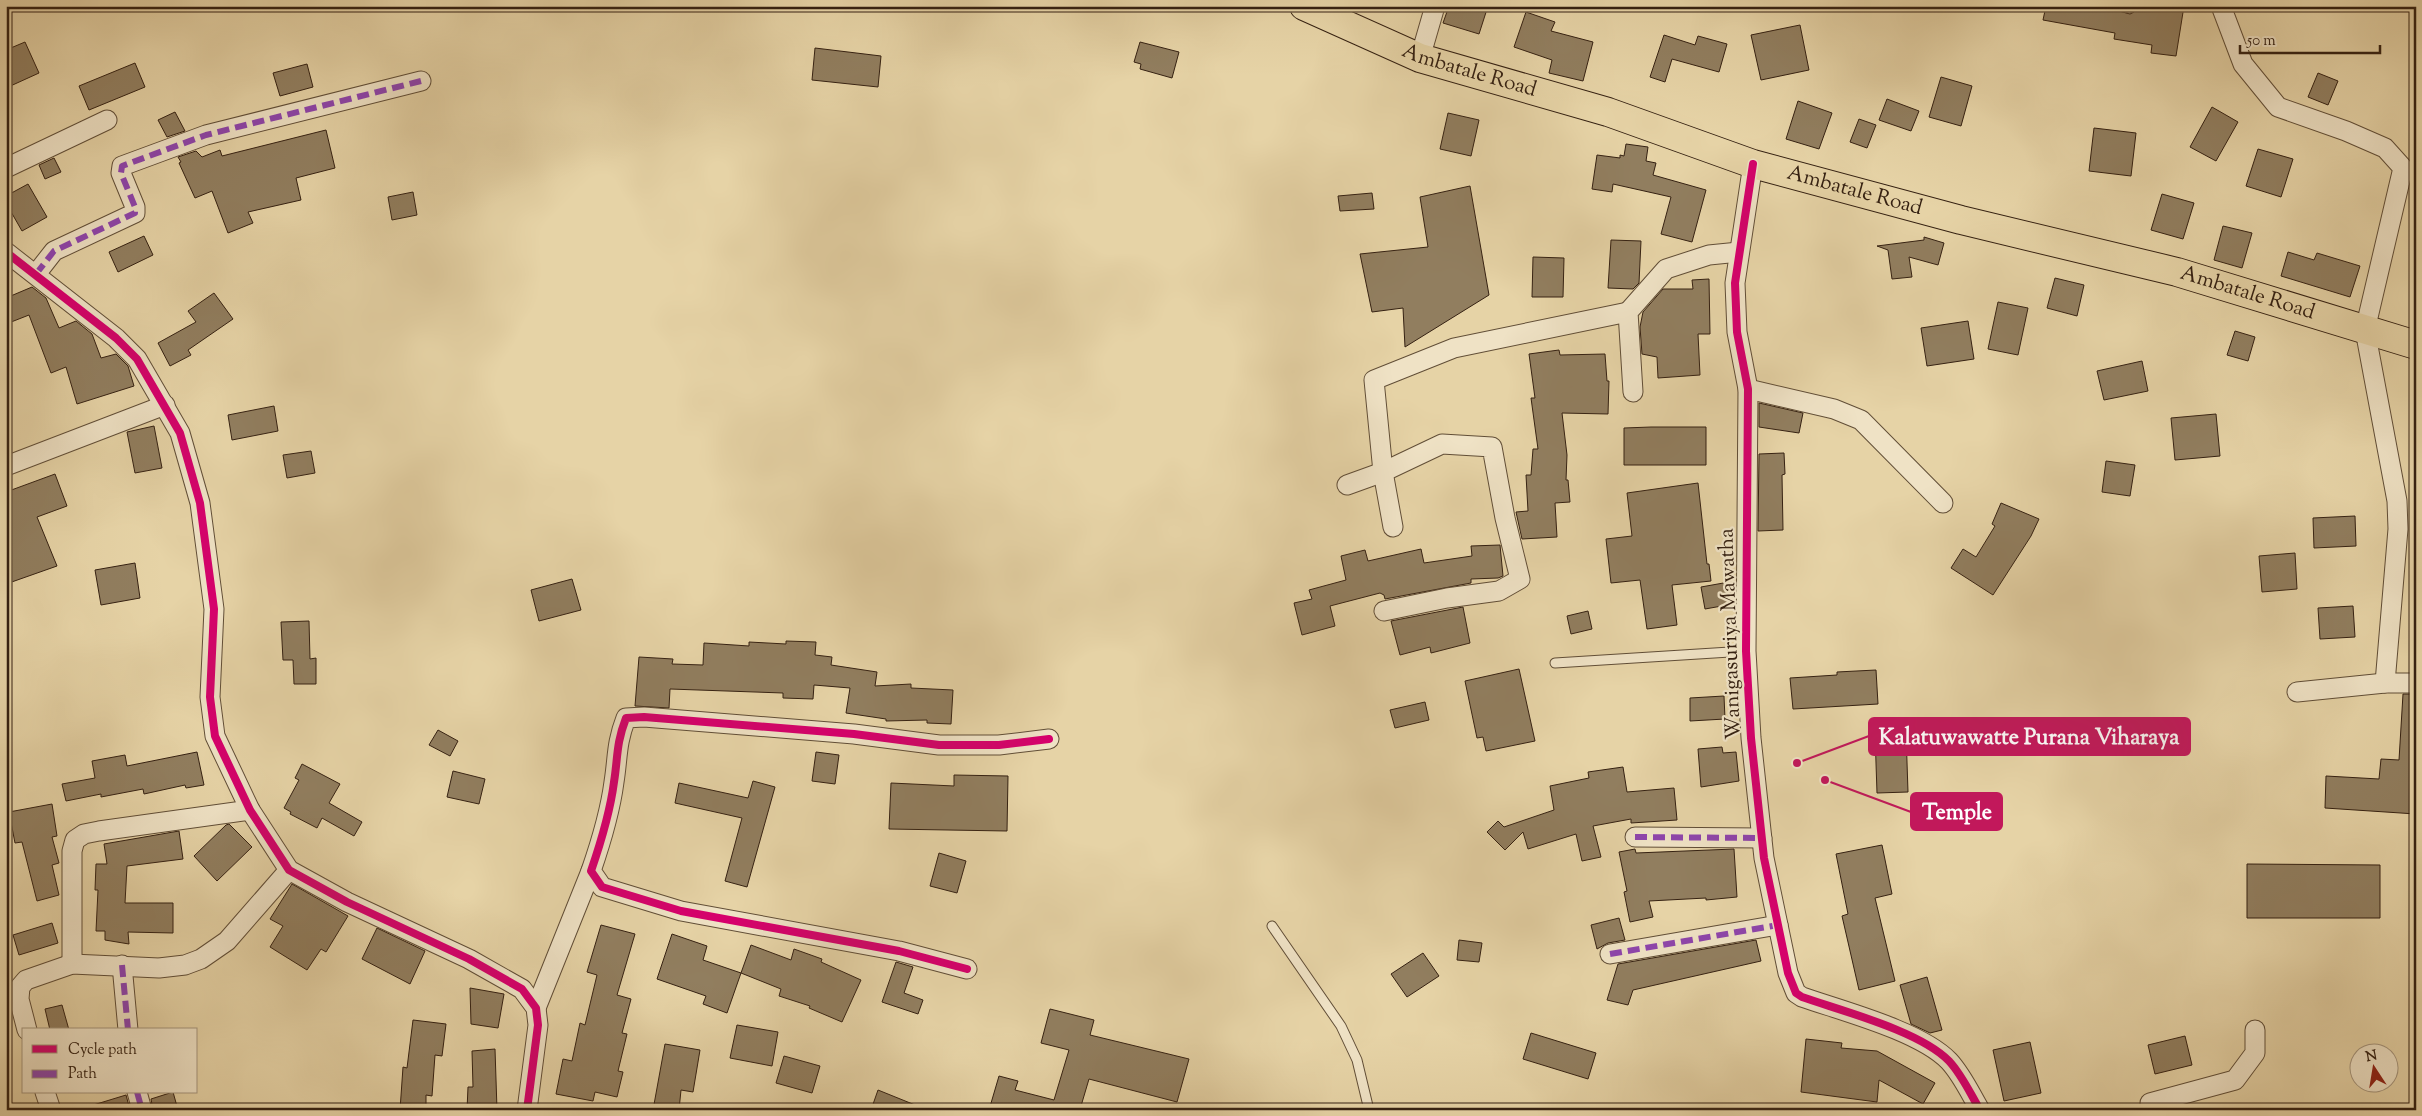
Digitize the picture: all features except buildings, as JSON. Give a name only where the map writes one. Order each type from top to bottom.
[{"type":"main road","name":"Ambatale Road","points":[[1304,6],[1420,58],[1608,112],[1753,164],[1961,220],[2177,272],[2416,345]]},
{"type":"street","points":[[1420,58],[1435,6]]},
{"type":"street","points":[[2221,6],[2243,64],[2278,106],[2346,131],[2385,148],[2403,168],[2365,330],[2397,501],[2398,529],[2385,682]]},
{"type":"street","points":[[36,274],[54,251],[134,214],[135,207],[121,173],[122,166],[206,135],[421,81]]},
{"type":"street","points":[[6,168],[107,120]]},
{"type":"street","name":"Wanigasuriya Mawatha","points":[[1753,164],[1735,282],[1737,332],[1748,389],[1745,524],[1746,651],[1751,738],[1762,838],[1788,974],[1796,993],[1802,997],[1850,1013],[1920,1041],[1936,1050],[1956,1070],[1980,1110]]},
{"type":"street","points":[[6,252],[116,338],[137,359],[180,433],[200,503],[214,608],[210,697],[215,736],[250,810],[289,870],[347,902],[500,976],[522,989],[536,1008]]},
{"type":"street","points":[[1393,527],[1383,472],[1374,380],[1454,348],[1628,312],[1666,269],[1709,254],[1739,252]]},
{"type":"street","points":[[1628,312],[1633,392]]},
{"type":"street","points":[[1748,389],[1834,409],[1861,420],[1943,503]]},
{"type":"street","points":[[6,466],[165,405]]},
{"type":"street","points":[[1347,484],[1383,472],[1442,444],[1492,447],[1505,518],[1520,578],[1499,591],[1447,598],[1384,611]]},
{"type":"street","points":[[2298,692],[2385,682],[2416,683]]},
{"type":"street","points":[[527,1110],[538,1025],[536,1008],[605,830],[614,782],[618,740],[626,718],[644,717],[854,734],[939,745],[999,745],[1048,739]]},
{"type":"street","points":[[72,964],[72,852],[75,840],[84,834],[100,831],[250,810]]},
{"type":"street","points":[[1636,838],[1762,838]]},
{"type":"street","points":[[26,1028],[19,999],[20,987],[26,980],[72,964],[159,968],[185,965],[201,959],[227,941],[289,870]]},
{"type":"street","points":[[590,871],[602,887],[682,910],[898,951],[967,970]]},
{"type":"street","points":[[1610,954],[1778,925]]},
{"type":"street","points":[[122,965],[128,1028]]},
{"type":"street","points":[[2150,1110],[2150,1103],[2235,1080],[2255,1053],[2255,1030]]},
{"type":"street","points":[[47,1094],[51,1110]]},
{"type":"street","points":[[138,1094],[142,1110]]},
{"type":"lane","points":[[1556,663],[1746,651]]},
{"type":"lane","points":[[1272,926],[1341,1026],[1357,1060],[1369,1110]]},
{"type":"marked path","points":[[36,274],[54,251],[135,213],[135,207],[121,173],[122,166],[206,135],[421,81]]},
{"type":"marked path","points":[[1635,837],[1762,838]]},
{"type":"marked path","points":[[1610,954],[1778,925]]},
{"type":"marked path","points":[[122,965],[128,1028]]},
{"type":"marked path","points":[[138,1094],[142,1110]]},
{"type":"cycle path","points":[[1753,164],[1735,283],[1737,332],[1748,389],[1746,651],[1751,738],[1764,858],[1788,973],[1796,993],[1802,997],[1880,1023],[1919,1040],[1936,1050],[1958,1072],[1980,1110]]},
{"type":"cycle path","points":[[6,252],[116,338],[137,359],[180,433],[200,503],[214,609],[210,697],[215,736],[250,810],[289,870],[347,902],[469,959],[522,989],[536,1008],[538,1025],[527,1110]]},
{"type":"cycle path","points":[[967,969],[899,951],[681,911],[602,887],[591,871],[608,816],[619,743],[626,718],[644,717],[854,734],[939,745],[999,745],[1049,739]]},
{"type":"place","name":"Kalatuwawatte Purana Viharaya","points":[[1797,763]]},
{"type":"place","name":"Temple","points":[[1825,780]]}]
